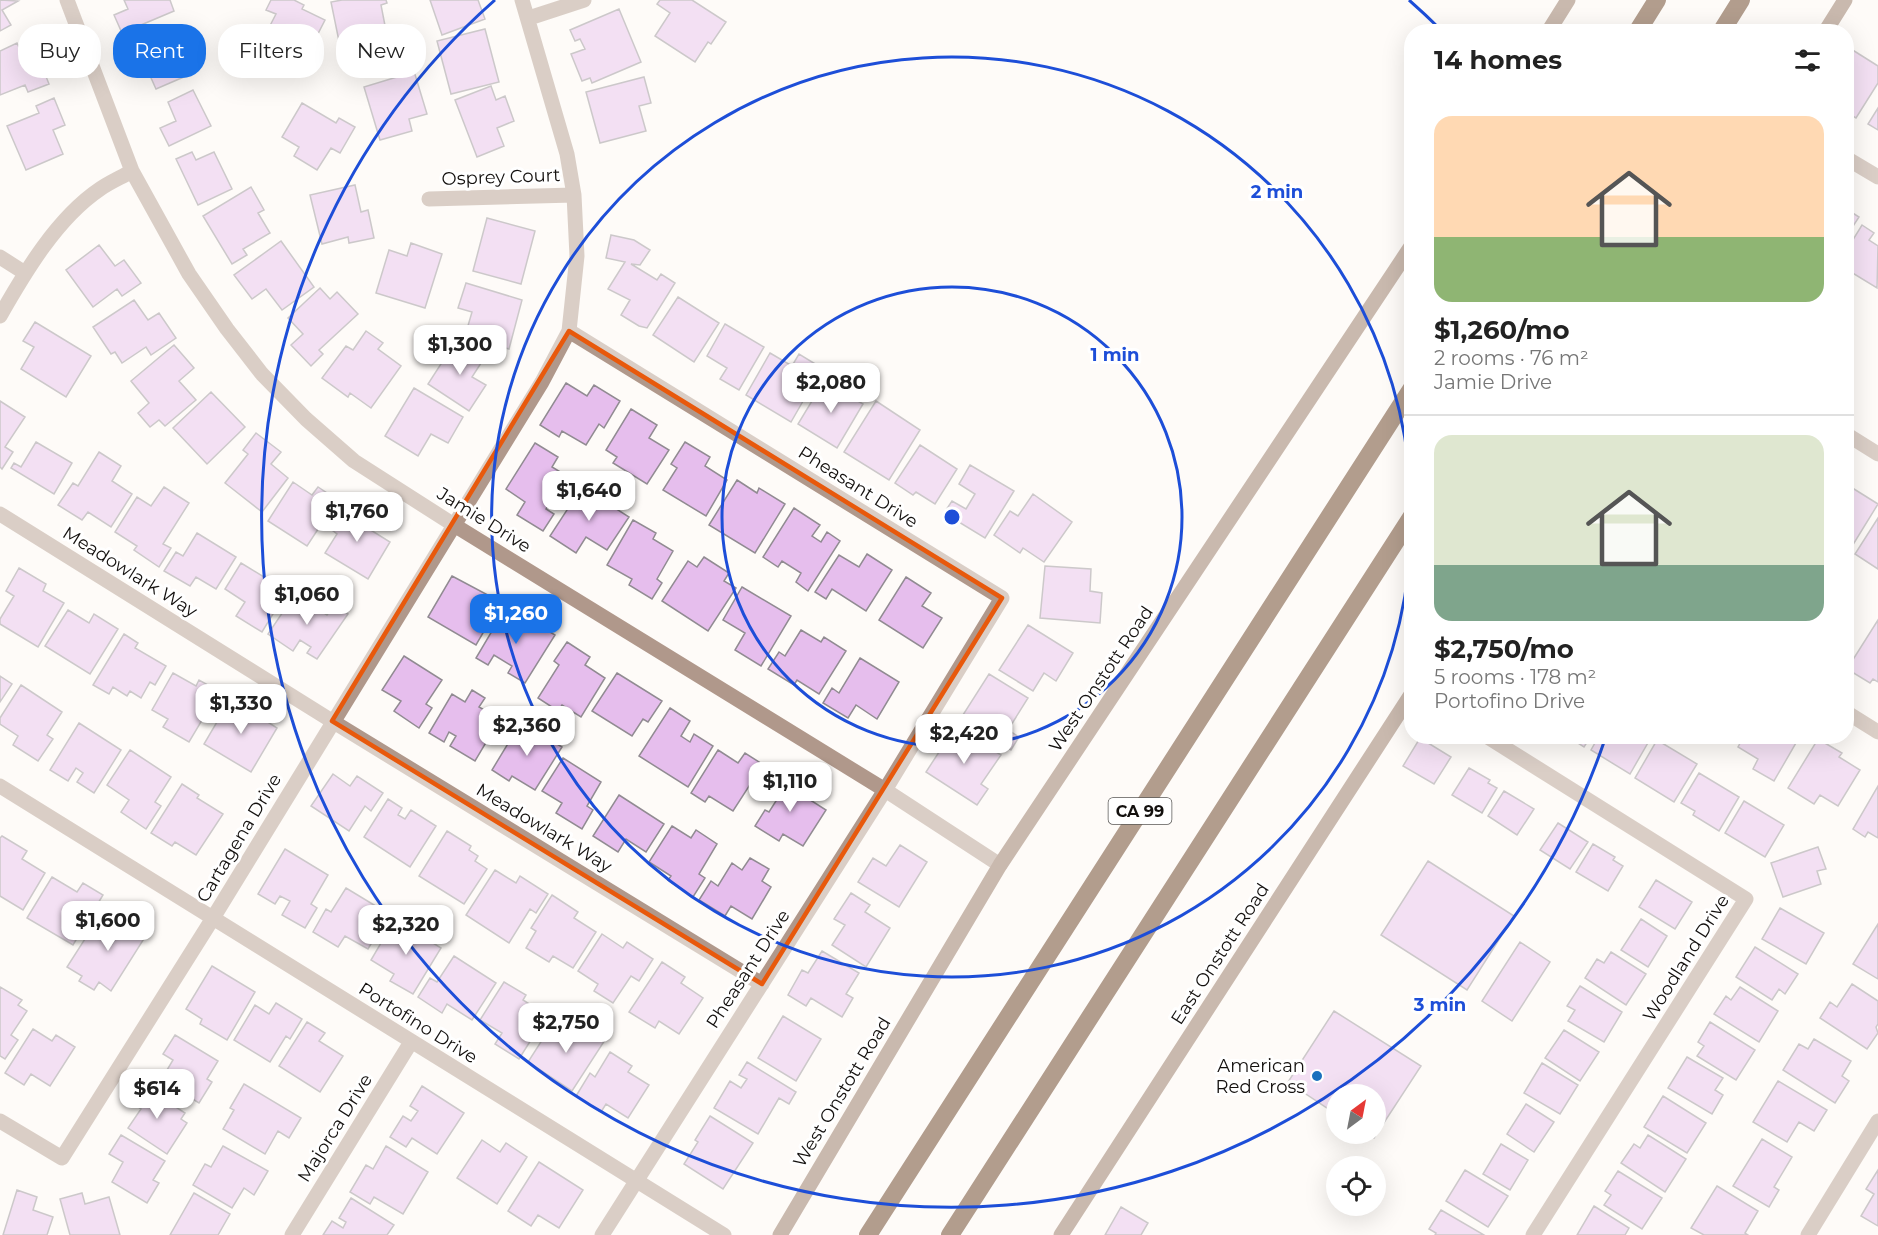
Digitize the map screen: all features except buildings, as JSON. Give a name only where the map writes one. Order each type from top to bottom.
[{"type":"highway","points":[[1642,24],[1657,0]]},
{"type":"highway","points":[[1726,24],[1741,0]]},
{"type":"highway","name":"CA 99","points":[[868,1235],[1404,400]]},
{"type":"highway","points":[[950,1235],[1404,528]]},
{"type":"street","name":"Jamie Drive","points":[[67,0],[132,171],[189,274],[262,374],[306,419],[354,461],[885,790],[1000,865]]},
{"type":"street","name":"Cartagena Drive","points":[[0,1120],[62,1158],[213,918],[542,382],[568,331],[577,256],[574,195],[567,154],[522,0]]},
{"type":"street","points":[[529,18],[584,0]]},
{"type":"street","points":[[1553,24],[1568,0]]},
{"type":"street","points":[[1831,24],[1845,0]]},
{"type":"street","points":[[1854,163],[1878,177]]},
{"type":"street","points":[[0,316],[25,273],[62,223],[99,189],[132,171]]},
{"type":"street","name":"Osprey Court","points":[[429,199],[574,195]]},
{"type":"street","points":[[0,257],[25,273]]},
{"type":"street","name":"West Onstott Road","points":[[780,1235],[1000,865],[1404,257]]},
{"type":"street","name":"Pheasant Drive","points":[[568,331],[1002,598],[885,790],[602,1235]]},
{"type":"street","points":[[1854,439],[1878,454]]},
{"type":"street","name":"Meadowlark Way","points":[[0,514],[332,722],[762,984]]},
{"type":"street","name":"East Onstott Road","points":[[1061,1235],[1404,705]]},
{"type":"street","points":[[1854,717],[1878,732]]},
{"type":"street","name":"Woodland Drive","points":[[1499,744],[1746,899],[1533,1235]]},
{"type":"street","name":"Portofino Drive","points":[[0,786],[724,1235]]},
{"type":"street","name":"Majorca Drive","points":[[292,1235],[411,1042]]},
{"type":"street","points":[[1810,1234],[1878,1121]]},
{"type":"highlighted area","points":[[569,331],[1002,598],[762,984],[332,721]]},
{"type":"place","name":"American Red Cross","points":[[1317,1076]]}]
